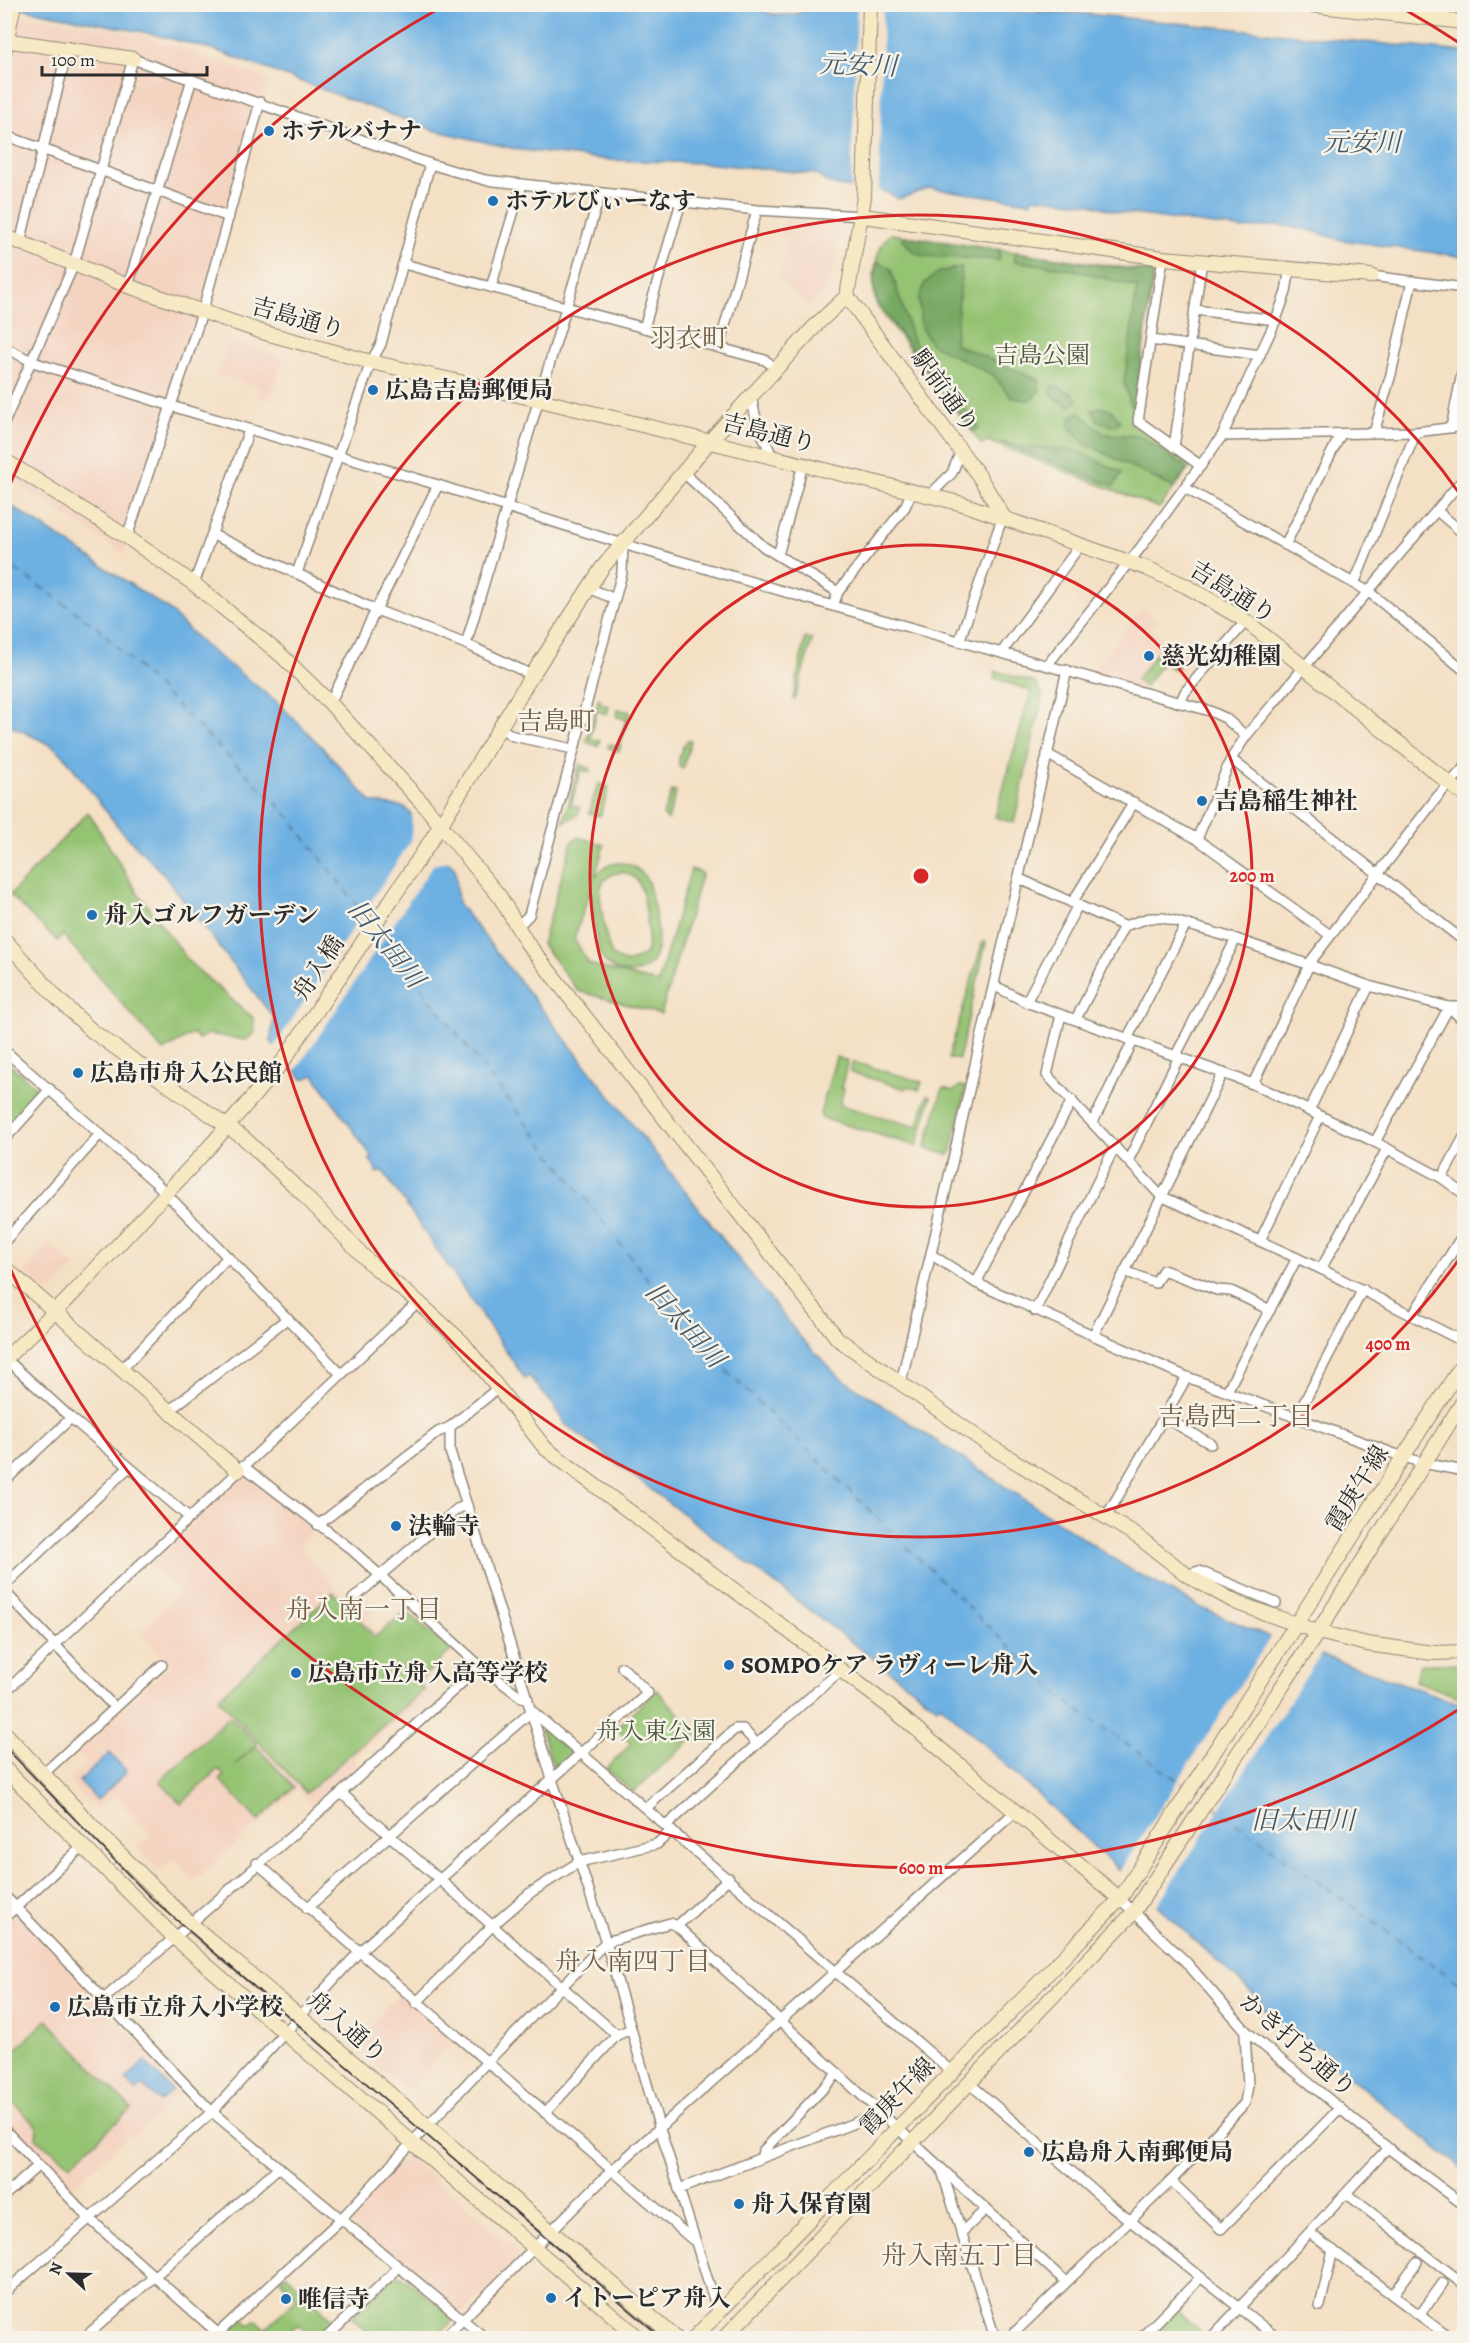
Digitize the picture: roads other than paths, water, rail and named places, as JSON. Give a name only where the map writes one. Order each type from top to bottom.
[{"type":"street","points":[[847,296],[865,191],[870,4]]},
{"type":"street","points":[[1300,4],[1464,21]]},
{"type":"street","points":[[13,11],[6,44],[68,47],[133,59],[468,176],[600,194],[757,210],[862,216],[1163,258],[1290,267],[1464,288]]},
{"type":"street","points":[[20,243],[45,149],[68,47]]},
{"type":"street","points":[[4,423],[33,362],[74,264],[133,59]]},
{"type":"street","points":[[128,286],[192,79]]},
{"type":"street","points":[[126,537],[202,313],[260,102]]},
{"type":"street","points":[[4,135],[229,217]]},
{"type":"street","points":[[297,573],[371,362],[381,344],[430,164]]},
{"type":"street","points":[[491,287],[522,184]]},
{"type":"street","points":[[466,644],[600,194]]},
{"type":"street","points":[[644,328],[681,202]]},
{"type":"street","points":[[719,347],[757,210]]},
{"type":"street","name":"吉島通り","points":[[4,236],[202,313],[371,362],[540,400],[930,495],[1003,516],[1129,561],[1186,586],[1246,621],[1464,795]]},
{"type":"street","points":[[1163,258],[1138,421],[1201,466]]},
{"type":"street","points":[[1174,447],[1202,261]]},
{"type":"street","points":[[404,264],[719,347],[765,360],[777,369]]},
{"type":"street","points":[[1048,664],[1185,488],[1222,436],[1276,320],[1286,292],[1290,267]]},
{"type":"street","points":[[1374,433],[1391,374],[1412,280]]},
{"type":"street","name":"舟入橋","points":[[5,1360],[55,1312],[227,1127],[281,1064],[432,837],[588,588],[623,544],[685,474],[709,442],[847,296]]},
{"type":"street","name":"駅前通り","points":[[847,296],[961,451],[1003,516]]},
{"type":"street","points":[[1195,310],[1276,320]]},
{"type":"street","points":[[1151,340],[1260,355]]},
{"type":"street","points":[[4,348],[33,362],[171,406],[438,485],[623,544],[833,606],[960,639],[1210,711],[1225,718],[1246,736]]},
{"type":"street","points":[[1451,428],[1464,363]]},
{"type":"street","points":[[752,397],[757,423],[772,456]]},
{"type":"street","points":[[1222,436],[1416,432],[1464,426]]},
{"type":"street","points":[[194,584],[249,430]]},
{"type":"street","points":[[1354,584],[1416,432]]},
{"type":"street","points":[[1285,545],[1341,434]]},
{"type":"street","points":[[930,495],[952,473],[961,451]]},
{"type":"street","points":[[4,460],[126,537],[194,584],[263,639],[330,703],[440,824],[500,897],[527,943],[838,1339],[990,1446],[1137,1536],[1186,1575],[1237,1603],[1318,1632],[1399,1650],[1464,1652]]},
{"type":"street","points":[[778,555],[803,465]]},
{"type":"street","points":[[685,474],[697,482],[756,541],[838,592]]},
{"type":"street","points":[[1197,839],[1232,759],[1246,736],[1305,669],[1464,478]]},
{"type":"street","points":[[330,703],[438,485]]},
{"type":"street","points":[[1185,488],[1369,592],[1464,670]]},
{"type":"street","points":[[833,606],[838,592],[905,507],[912,491]]},
{"type":"street","points":[[1437,511],[1464,534]]},
{"type":"street","points":[[960,639],[1003,516]]},
{"type":"street","points":[[213,535],[376,610],[466,644],[532,675]]},
{"type":"street","points":[[517,927],[529,915],[622,573],[623,544]]},
{"type":"street","points":[[1002,652],[1081,544]]},
{"type":"street","points":[[588,588],[615,599]]},
{"type":"street","points":[[1180,703],[1185,693],[1246,621]]},
{"type":"street","points":[[902,1382],[1067,670]]},
{"type":"street","points":[[500,728],[513,736],[573,749]]},
{"type":"street","points":[[1047,754],[1197,839],[1330,936]]},
{"type":"street","points":[[1232,759],[1464,941]]},
{"type":"street","points":[[1252,1084],[1311,961],[1450,782],[1464,768]]},
{"type":"street","points":[[1026,1002],[1075,904],[1134,802]]},
{"type":"street","points":[[1020,879],[1124,926],[1149,918],[1186,924],[1236,939],[1369,986],[1449,1007],[1464,1007]]},
{"type":"street","points":[[1093,1122],[1186,924]]},
{"type":"street","points":[[1076,1019],[1124,926]]},
{"type":"street","points":[[1129,1159],[1177,1056],[1236,939]]},
{"type":"street","points":[[5,941],[55,996],[92,1031],[245,1139],[372,1265],[418,1302],[463,1343],[546,1448],[890,1707],[1120,1899]]},
{"type":"street","points":[[995,986],[1026,1002],[1252,1084],[1375,1142],[1442,1178],[1464,1194]]},
{"type":"street","points":[[1309,1111],[1369,986]]},
{"type":"street","points":[[1449,1007],[1464,1021]]},
{"type":"street","points":[[1375,1142],[1449,1007]]},
{"type":"street","points":[[1061,1015],[1047,1075],[1129,1159],[1161,1196],[1363,1289],[1464,1342]]},
{"type":"street","points":[[4,1050],[166,1192],[340,1373]]},
{"type":"street","points":[[1094,1336],[1223,1073]]},
{"type":"street","points":[[4,1140],[50,1089]]},
{"type":"street","points":[[976,1283],[1072,1100]]},
{"type":"street","points":[[1260,1241],[1320,1116]]},
{"type":"street","points":[[4,1242],[100,1134]]},
{"type":"street","points":[[1442,1178],[1464,1137]]},
{"type":"street","points":[[1035,1311],[1115,1146]]},
{"type":"street","points":[[1321,1269],[1387,1149]]},
{"type":"street","points":[[1412,1316],[1464,1233]]},
{"type":"street","points":[[932,1255],[976,1283],[1187,1377],[1402,1456],[1464,1472]]},
{"type":"street","points":[[122,1369],[228,1257]]},
{"type":"street","points":[[1227,1391],[1297,1258]]},
{"type":"street","points":[[4,1267],[170,1410],[241,1468],[318,1525],[379,1576],[480,1666],[521,1697],[528,1699]]},
{"type":"street","points":[[1125,1271],[1155,1283],[1163,1270],[1217,1290],[1231,1291],[1270,1310]]},
{"type":"street","points":[[1296,1418],[1363,1289]]},
{"type":"street","points":[[4,1693],[340,1373],[418,1302]]},
{"type":"street","points":[[170,1410],[288,1318]]},
{"type":"street","points":[[5,1360],[70,1418],[190,1518]]},
{"type":"street","name":"霞庚午線","points":[[694,2338],[1120,1899],[1464,1362]]},
{"type":"street","points":[[1106,1516],[1187,1377]]},
{"type":"street","points":[[318,1525],[438,1432],[450,1427],[498,1389]]},
{"type":"street","points":[[724,2338],[1133,1913],[1318,1632],[1464,1400]]},
{"type":"street","points":[[1164,1417],[1211,1444]]},
{"type":"street","points":[[4,1482],[70,1418]]},
{"type":"street","points":[[450,1427],[450,1451],[552,1779],[606,1942],[694,2242],[718,2312]]},
{"type":"street","points":[[4,1586],[129,1467]]},
{"type":"street","points":[[353,1599],[457,1509],[467,1505]]},
{"type":"street","points":[[1186,1575],[1199,1571],[1276,1604]]},
{"type":"street","points":[[4,1591],[115,1708]]},
{"type":"street","points":[[43,1774],[162,1665]]},
{"type":"street","points":[[105,1998],[257,1863],[341,1793],[341,1790],[480,1666]]},
{"type":"street","points":[[4,2293],[212,2112],[302,2017],[359,1952],[648,1692],[622,1667]]},
{"type":"street","points":[[416,2003],[492,1926],[530,1893],[579,1862],[657,1844],[669,1828],[757,1744],[841,1670]]},
{"type":"street","points":[[532,1711],[837,1971],[951,2072]]},
{"type":"street","points":[[307,1908],[532,1711]]},
{"type":"street","points":[[646,1809],[735,1729],[743,1729],[757,1744]]},
{"type":"street","name":"舟入通り","points":[[4,1732],[191,1924],[676,2338]]},
{"type":"street","name":"舟入通り","points":[[4,1768],[175,1938],[639,2338]]},
{"type":"street","points":[[341,1793],[616,2035]]},
{"type":"street","points":[[444,2338],[610,2172],[1015,1812]]},
{"type":"street","points":[[4,1918],[82,1847]]},
{"type":"street","points":[[257,1863],[610,2172],[694,2242]]},
{"type":"street","points":[[677,1926],[729,1878]]},
{"type":"street","points":[[4,1895],[212,2112],[485,2338]]},
{"type":"street","name":"かき打ち通り","points":[[1120,1899],[1186,1962],[1247,2032],[1388,2148],[1464,2205]]},
{"type":"street","points":[[4,2129],[90,2219],[218,2337],[340,2220],[486,2063],[606,1942],[670,1923],[677,1926],[782,2021],[1066,2282]]},
{"type":"street","points":[[544,2112],[616,2035],[631,2030]]},
{"type":"street","points":[[1009,2338],[1171,2181],[1245,2103],[1248,2085],[1245,2035],[1247,2032]]},
{"type":"street","points":[[760,2158],[763,2151],[838,2073]]},
{"type":"street","points":[[969,2084],[1130,2221],[1277,2338]]},
{"type":"street","points":[[1171,2181],[1221,2229],[1340,2108]]},
{"type":"street","points":[[678,2189],[881,2113]]},
{"type":"street","points":[[1211,2338],[1311,2234],[1388,2148]]},
{"type":"street","points":[[4,2196],[39,2165]]},
{"type":"street","points":[[84,2338],[279,2167]]},
{"type":"street","points":[[941,2168],[995,2338]]},
{"type":"street","points":[[1347,2194],[1464,2284]]},
{"type":"street","points":[[962,2233],[986,2209]]},
{"type":"street","points":[[1311,2234],[1450,2338]]},
{"type":"street","points":[[1320,2306],[1333,2250]]},
{"type":"street","points":[[1393,2295],[1417,2262]]},
{"type":"street","points":[[326,2338],[398,2268]]},
{"type":"street","points":[[1141,2338],[1200,2278]]},
{"type":"street","points":[[1420,2315],[1443,2283]]},
{"type":"water","name":"元安川","points":[[858,3],[909,4],[919,8],[1077,13],[1464,52],[1464,257],[1341,240],[1309,230],[1277,225],[1244,229],[1117,212],[1091,204],[1032,197],[1030,202],[929,188],[899,199],[877,190],[836,186],[816,174],[703,163],[610,160],[520,150],[433,130],[212,49],[148,33],[4,5],[747,4],[770,14],[780,15],[838,4]]},
{"type":"water","name":"旧太田川","points":[[4,501],[168,609],[205,646],[276,701],[324,749],[371,802],[405,807],[455,869],[458,903],[800,1337],[837,1375],[1131,1570],[1202,1608],[1270,1637],[1464,1705],[1464,2170],[1336,2066],[1317,2045],[1313,2048],[1292,2029],[1288,2031],[1263,2009],[1265,2005],[940,1704],[937,1707],[565,1424],[555,1407],[529,1376],[525,1379],[383,1171],[378,1173],[370,1160],[372,1157],[314,1075],[303,1079],[270,1041],[274,1018],[164,875],[119,828],[64,756],[53,746],[5,723]]},
{"type":"water","points":[[110,1753],[127,1772],[97,1800],[79,1781]]},
{"type":"water","points":[[144,2061],[172,2090],[160,2102],[143,2085],[137,2091],[126,2079]]},
{"type":"tram line","points":[[4,1746],[150,1897],[662,2338]]},
{"type":"place","name":"ホテルバナナ","points":[[269,131]]},
{"type":"place","name":"ホテルびぃーなす","points":[[493,201]]},
{"type":"place","name":"広島吉島郵便局","points":[[373,390]]},
{"type":"place","name":"慈光幼稚園","points":[[1149,656]]},
{"type":"place","name":"吉島稲生神社","points":[[1202,801]]},
{"type":"place","name":"舟入ゴルフガーデン","points":[[92,915]]},
{"type":"place","name":"広島市舟入公民館","points":[[78,1073]]},
{"type":"place","name":"法輪寺","points":[[396,1526]]},
{"type":"place","name":"SOMPOケア ラヴィーレ舟入","points":[[729,1665]]},
{"type":"place","name":"広島市立舟入高等学校","points":[[296,1673]]},
{"type":"place","name":"広島市立舟入小学校","points":[[55,2007]]},
{"type":"place","name":"広島舟入南郵便局","points":[[1029,2152]]},
{"type":"place","name":"舟入保育園","points":[[739,2204]]},
{"type":"place","name":"イトーピア舟入","points":[[551,2298]]},
{"type":"place","name":"唯信寺","points":[[286,2299]]},
{"type":"district","name":"羽衣町","points":[[689,338]]},
{"type":"district","name":"吉島町","points":[[556,721]]},
{"type":"district","name":"吉島西二丁目","points":[[1236,1416]]},
{"type":"district","name":"舟入南一丁目","points":[[364,1609]]},
{"type":"district","name":"舟入南四丁目","points":[[633,1961]]},
{"type":"district","name":"舟入南五丁目","points":[[959,2255]]},
{"type":"park label","name":"吉島公園","points":[[1042,355]]},
{"type":"park label","name":"舟入東公園","points":[[656,1731]]}]
